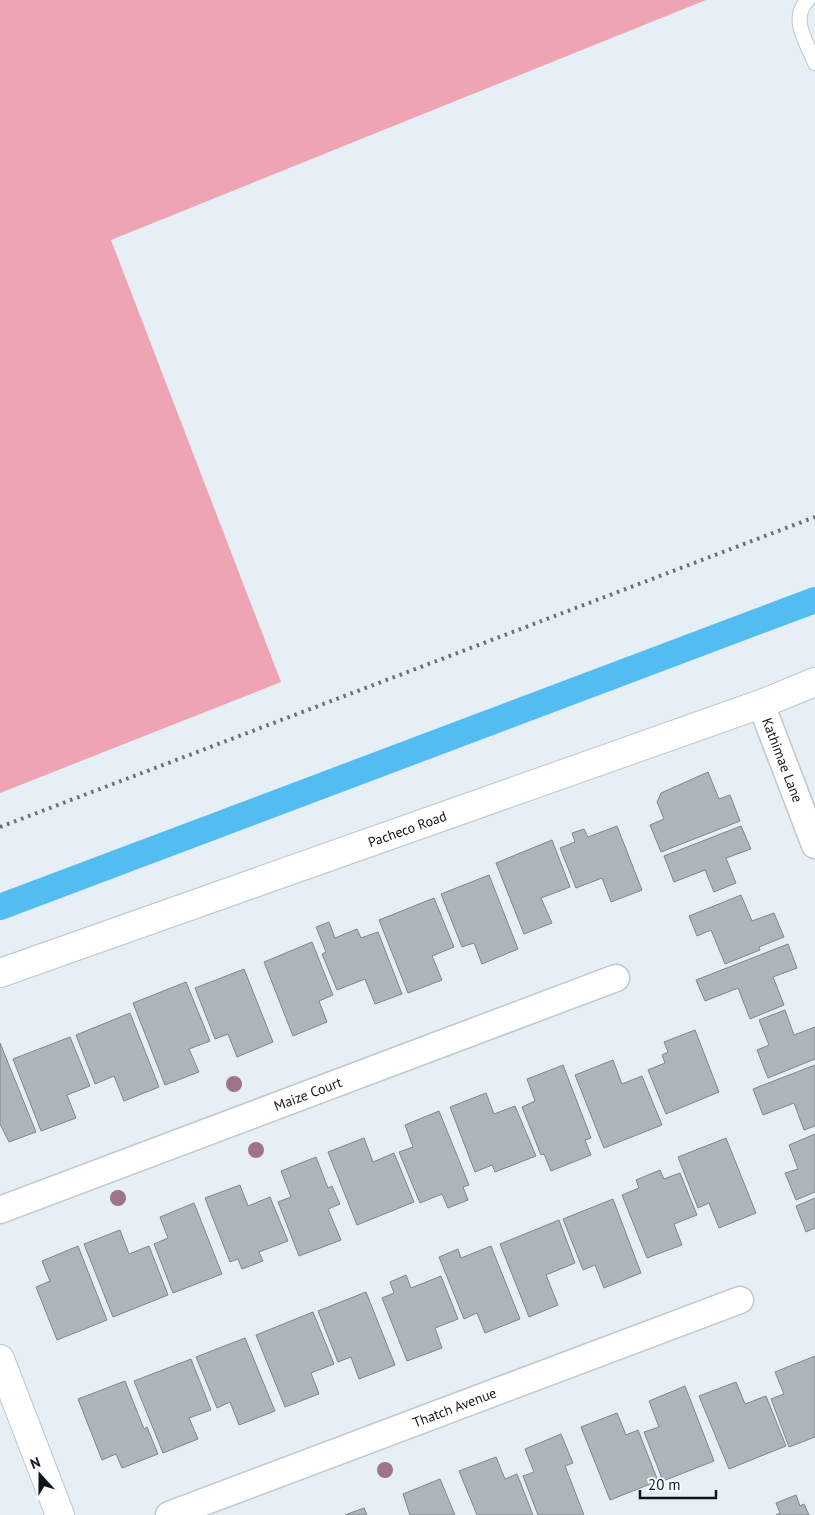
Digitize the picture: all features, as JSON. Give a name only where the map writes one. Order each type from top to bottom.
[{"type":"street","name":"Pacheco Road","points":[[0,973],[761,704],[815,682]]},
{"type":"street","name":"Kathimae Lane","points":[[761,704],[815,845]]},
{"type":"street","name":"Maize Court","points":[[0,1210],[616,978]]},
{"type":"street","name":"Thatch Avenue","points":[[168,1515],[740,1300]]},
{"type":"street","points":[[0,1360],[60,1515]]},
{"type":"lane","points":[[808,0],[802,6],[798,19],[815,63]]},
{"type":"shaded area","points":[[0,0],[706,0],[111,240],[281,682],[0,793]]},
{"type":"building","points":[[708,772],[719,799],[730,795],[740,821],[661,852],[650,825],[664,819],[657,802],[661,793]]},
{"type":"building","points":[[617,826],[642,890],[611,902],[602,878],[576,888],[560,848],[575,842],[572,833],[584,829],[588,837]]},
{"type":"building","points":[[741,826],[751,849],[726,858],[736,883],[714,892],[705,870],[674,882],[664,856]]},
{"type":"building","points":[[552,840],[570,887],[541,898],[552,923],[524,934],[496,863]]},
{"type":"building","points":[[489,875],[518,949],[482,964],[474,943],[462,947],[441,894]]},
{"type":"building","points":[[741,895],[752,921],[774,913],[784,937],[759,947],[760,950],[725,964],[711,930],[697,936],[689,916]]},
{"type":"building","points":[[434,898],[454,947],[432,956],[442,980],[408,993],[379,920]]},
{"type":"building","points":[[329,922],[335,938],[357,929],[361,938],[378,932],[402,994],[375,1004],[365,979],[337,990],[322,954],[326,952],[316,927]]},
{"type":"building","points":[[312,942],[333,995],[319,1001],[327,1022],[293,1036],[264,962]]},
{"type":"building","points":[[788,944],[797,968],[773,977],[784,1005],[750,1019],[738,988],[705,1001],[696,980]]},
{"type":"building","points":[[244,969],[273,1042],[237,1057],[228,1034],[215,1039],[195,988]]},
{"type":"building","points":[[186,982],[210,1041],[189,1049],[199,1072],[165,1085],[133,1003]]},
{"type":"building","points":[[785,1010],[794,1035],[815,1027],[815,1059],[768,1078],[757,1050],[769,1045],[759,1020]]},
{"type":"building","points":[[130,1013],[159,1087],[124,1101],[114,1076],[95,1084],[76,1035]]},
{"type":"building","points":[[695,1030],[719,1092],[666,1114],[648,1070],[665,1063],[662,1055],[668,1052],[664,1042]]},
{"type":"building","points":[[70,1037],[90,1086],[67,1095],[76,1118],[41,1131],[13,1059]]},
{"type":"building","points":[[0,1043],[36,1132],[9,1142],[0,1124]]},
{"type":"building","points":[[613,1060],[622,1084],[642,1076],[662,1125],[604,1148],[575,1075]]},
{"type":"building","points":[[563,1065],[591,1138],[585,1140],[591,1155],[551,1171],[544,1154],[541,1155],[522,1107],[535,1101],[527,1079]]},
{"type":"building","points":[[815,1065],[815,1126],[804,1130],[794,1103],[763,1115],[753,1089]]},
{"type":"building","points":[[486,1093],[494,1114],[515,1106],[536,1156],[495,1172],[492,1165],[475,1172],[450,1107]]},
{"type":"building","points":[[439,1111],[469,1185],[463,1187],[468,1200],[448,1208],[442,1194],[420,1203],[399,1152],[413,1147],[405,1125]]},
{"type":"building","points":[[815,1134],[815,1192],[796,1200],[785,1173],[798,1169],[789,1145]]},
{"type":"building","points":[[364,1138],[373,1162],[394,1153],[414,1202],[357,1225],[328,1152]]},
{"type":"building","points":[[726,1138],[756,1213],[719,1228],[709,1203],[698,1208],[678,1157]]},
{"type":"building","points":[[316,1157],[328,1188],[332,1186],[340,1204],[328,1209],[341,1240],[299,1256],[278,1202],[291,1197],[281,1171]]},
{"type":"building","points":[[660,1170],[664,1179],[680,1173],[697,1215],[674,1224],[682,1245],[647,1258],[622,1195],[639,1188],[636,1180]]},
{"type":"building","points":[[240,1185],[248,1206],[270,1197],[288,1241],[259,1252],[263,1261],[242,1269],[238,1259],[230,1262],[205,1198]]},
{"type":"building","points":[[815,1198],[815,1228],[806,1232],[796,1206]]},
{"type":"building","points":[[613,1199],[641,1273],[604,1288],[595,1265],[583,1270],[563,1219]]},
{"type":"building","points":[[194,1203],[222,1274],[173,1293],[154,1244],[168,1238],[160,1217]]},
{"type":"building","points":[[559,1220],[575,1263],[546,1275],[558,1305],[529,1317],[500,1244]]},
{"type":"building","points":[[120,1230],[129,1254],[149,1246],[168,1295],[113,1317],[84,1244]]},
{"type":"building","points":[[78,1246],[107,1320],[57,1340],[36,1287],[50,1281],[42,1261]]},
{"type":"building","points":[[491,1246],[520,1319],[485,1333],[477,1313],[464,1319],[439,1257],[458,1249],[461,1258]]},
{"type":"building","points":[[406,1275],[411,1288],[441,1276],[458,1319],[435,1328],[442,1348],[407,1361],[382,1298],[394,1293],[390,1282]]},
{"type":"building","points":[[366,1292],[395,1365],[359,1379],[351,1357],[338,1362],[318,1311]]},
{"type":"building","points":[[313,1312],[334,1364],[311,1373],[319,1394],[285,1407],[256,1335]]},
{"type":"building","points":[[245,1338],[275,1411],[239,1425],[230,1402],[217,1408],[196,1357]]},
{"type":"building","points":[[815,1356],[815,1437],[789,1447],[771,1399],[784,1394],[775,1372]]},
{"type":"building","points":[[191,1359],[211,1410],[189,1418],[198,1439],[163,1453],[134,1381]]},
{"type":"building","points":[[125,1381],[144,1429],[147,1427],[158,1454],[122,1468],[116,1454],[102,1460],[78,1399]]},
{"type":"building","points":[[736,1382],[745,1404],[766,1396],[786,1446],[729,1469],[699,1396]]},
{"type":"building","points":[[685,1386],[714,1461],[663,1481],[644,1432],[659,1427],[649,1401]]},
{"type":"building","points":[[617,1413],[626,1435],[638,1430],[658,1481],[610,1500],[581,1427]]},
{"type":"building","points":[[561,1434],[573,1463],[565,1466],[584,1515],[538,1515],[523,1476],[534,1472],[525,1449]]},
{"type":"building","points":[[496,1457],[505,1479],[517,1474],[533,1515],[477,1515],[459,1471]]},
{"type":"building","points":[[440,1479],[455,1515],[410,1515],[403,1494]]},
{"type":"building","points":[[796,1495],[800,1506],[804,1504],[809,1515],[776,1515],[780,1513],[776,1503]]},
{"type":"building","points":[[364,1508],[367,1515],[345,1515]]},
{"type":"waterway","points":[[0,907],[815,600]]},
{"type":"railway","points":[[0,827],[815,517]]}]
